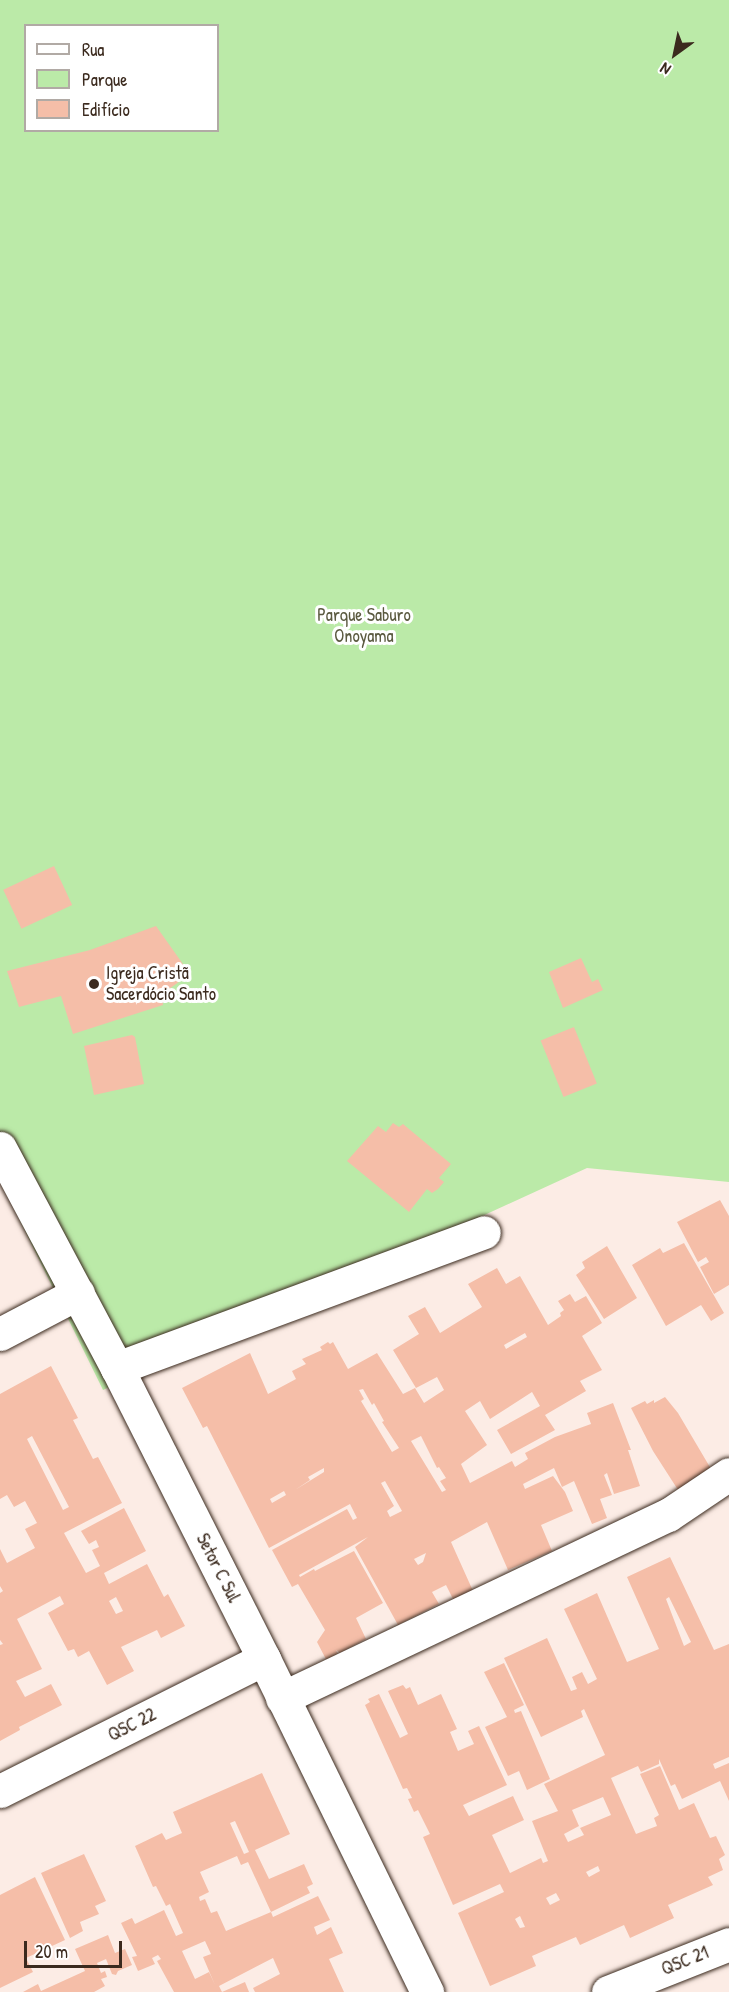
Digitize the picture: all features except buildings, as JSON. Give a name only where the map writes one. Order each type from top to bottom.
[{"type":"street","name":"Setor C Sul","points":[[0,1148],[117,1368],[264,1659],[427,1992]]},
{"type":"street","points":[[117,1368],[484,1232]]},
{"type":"street","points":[[0,1334],[78,1293]]},
{"type":"street","points":[[282,1698],[668,1515],[729,1474]]},
{"type":"street","name":"QSC 22","points":[[0,1791],[264,1659]]},
{"type":"street","name":"QSC 21","points":[[608,1992],[729,1944]]},
{"type":"green space","name":"Parque Saburo Onoyama","points":[[0,0],[729,0],[729,1182],[587,1168],[103,1390],[0,1180]]},
{"type":"place","name":"Igreja Cristã Sacerdócio Santo","points":[[94,984]]}]
